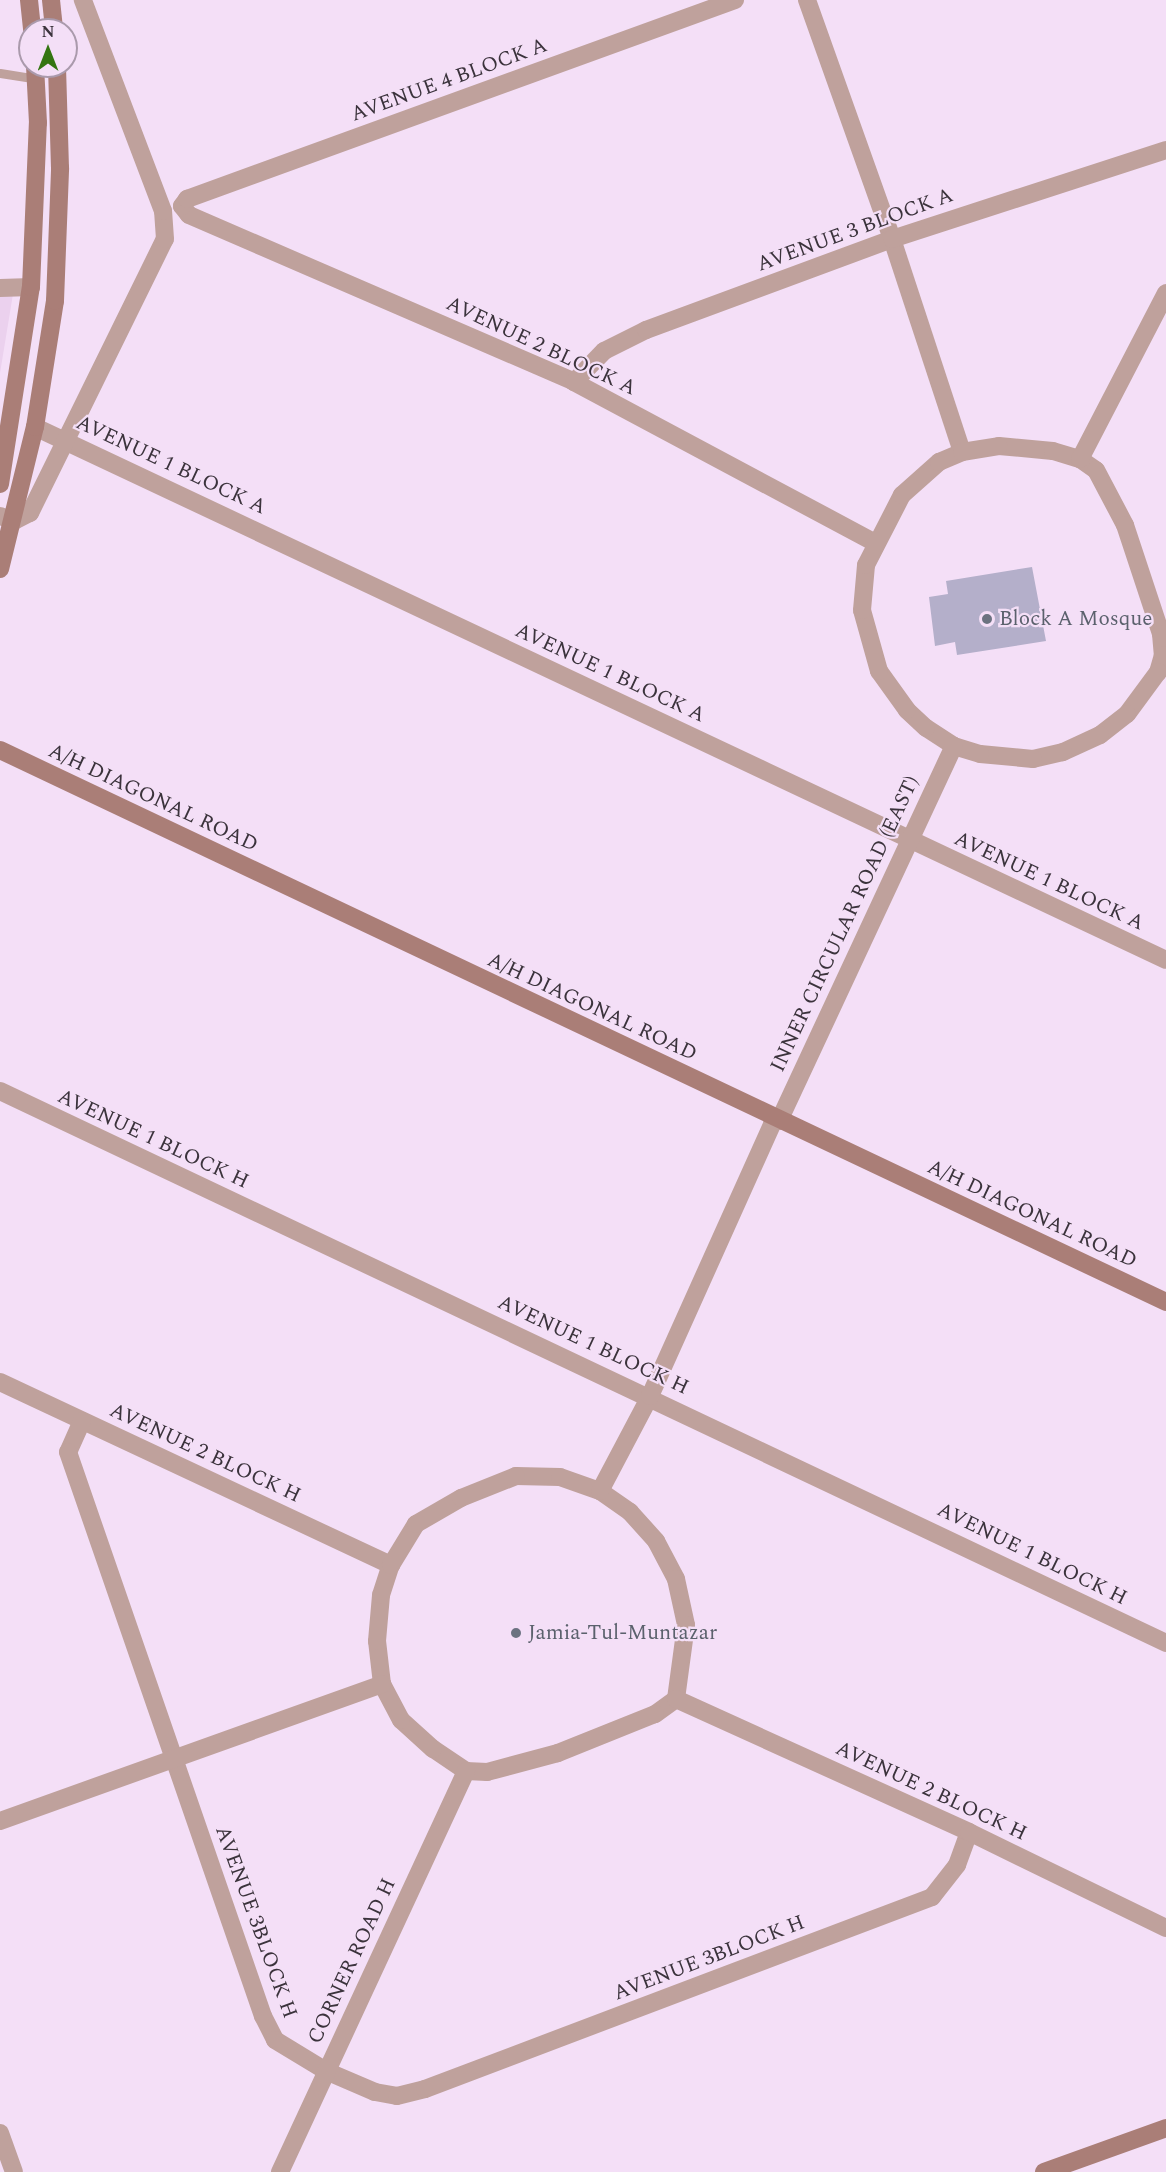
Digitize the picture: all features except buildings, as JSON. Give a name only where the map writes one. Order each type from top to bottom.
[{"type":"street","points":[[29,0],[31,18]]},
{"type":"street","points":[[51,0],[53,18]]},
{"type":"street","points":[[7,518],[30,513],[165,239],[163,211],[83,0]]},
{"type":"street","name":"AVENUE 4 BLOCK A","points":[[163,211],[182,206],[187,199],[735,0]]},
{"type":"street","points":[[807,0],[892,239],[962,452]]},
{"type":"street","points":[[0,484],[31,287],[38,123],[35,78]]},
{"type":"street","points":[[0,569],[7,518],[34,427],[55,302],[60,168],[57,78]]},
{"type":"street","name":"AVENUE 3 BLOCK A","points":[[574,382],[604,351],[646,330],[892,239],[1166,150]]},
{"type":"street","name":"AVENUE 2 BLOCK A","points":[[182,206],[189,215],[574,382],[876,543]]},
{"type":"street","points":[[0,288],[31,287]]},
{"type":"street","points":[[1080,459],[1166,293]]},
{"type":"street","name":"AVENUE 1 BLOCK A","points":[[34,427],[1166,960]]},
{"type":"street","points":[[999,446],[1028,448],[1080,459],[1096,471],[1109,490],[1125,525],[1161,634],[1162,674],[1127,714],[1100,735],[1063,752],[1033,759],[1001,758],[954,746],[907,710],[879,671],[870,651],[862,610],[862,587],[876,543],[902,495],[920,476],[962,452],[999,446]]},
{"type":"street","name":"INNER CIRCULAR ROAD (EAST)","points":[[600,1491],[650,1396],[908,838],[954,746]]},
{"type":"street","name":"A/H DIAGONAL ROAD","points":[[0,750],[777,1120],[1166,1302]]},
{"type":"street","name":"AVENUE 1 BLOCK H","points":[[0,1091],[650,1396],[1166,1643]]},
{"type":"street","name":"AVENUE 2 BLOCK H","points":[[0,1382],[391,1565]]},
{"type":"street","name":"AVENUE 3BLOCK H","points":[[82,1421],[68,1452],[263,2016],[275,2040],[326,2071],[375,2091],[397,2096],[425,2089],[932,1897],[957,1865],[969,1832]]},
{"type":"street","points":[[516,1476],[560,1477],[600,1491],[630,1512],[656,1542],[676,1579],[686,1625],[676,1699],[655,1714],[558,1753],[487,1772],[466,1771],[432,1749],[401,1720],[382,1684],[377,1641],[381,1595],[391,1565],[416,1524],[461,1498],[516,1476]]},
{"type":"street","points":[[0,1821],[175,1761],[382,1684]]},
{"type":"street","name":"AVENUE 2 BLOCK H","points":[[676,1699],[969,1832],[1166,1928]]},
{"type":"street","name":"CORNER ROAD H","points":[[280,2172],[466,1771]]},
{"type":"street","points":[[1044,2172],[1166,2128]]},
{"type":"street","points":[[0,2133],[14,2172]]},
{"type":"lane","points":[[0,73],[18,73]]},
{"type":"shaded area","points":[[0,294],[13,294],[0,373]]},
{"type":"place","name":"Block A Mosque","points":[[987,619]]},
{"type":"place","name":"Jamia-Tul-Muntazar","points":[[516,1633]]}]
